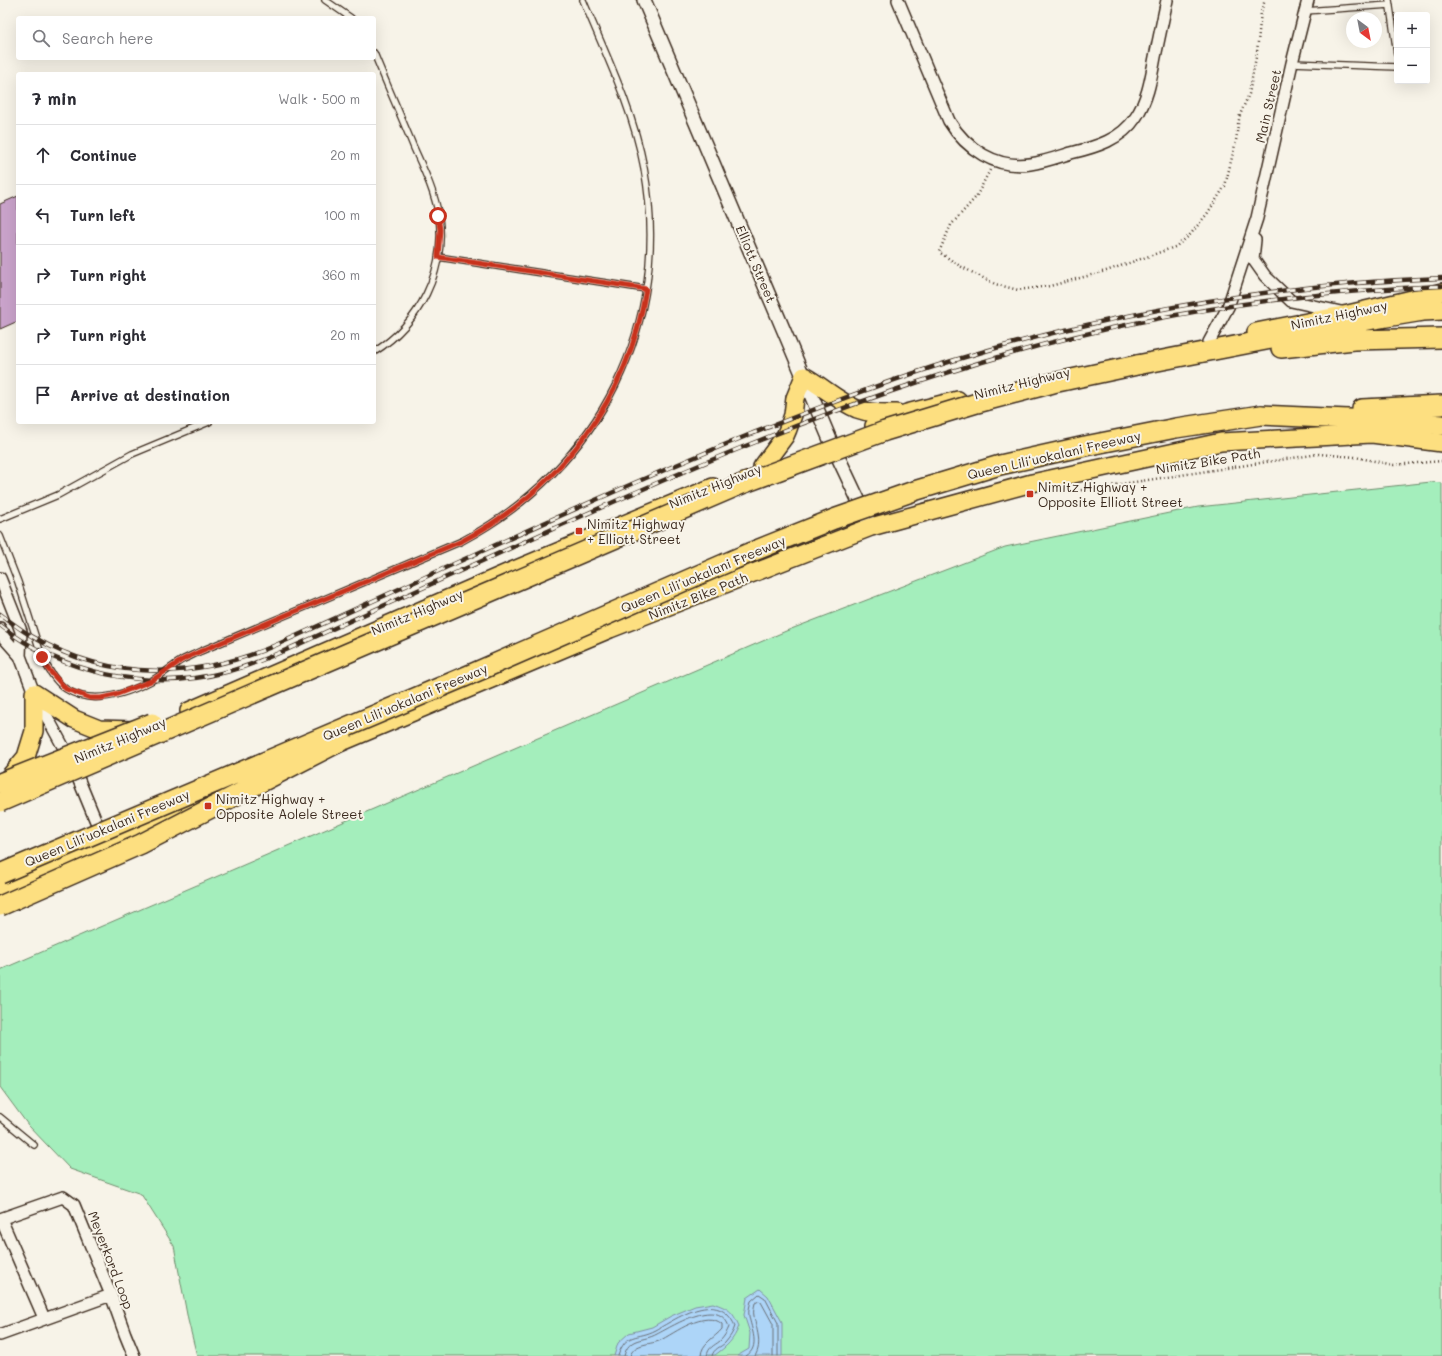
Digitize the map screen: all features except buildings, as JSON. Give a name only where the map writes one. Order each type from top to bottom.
[{"type":"highway","points":[[0,802],[742,484],[870,436],[977,403],[1053,383],[1137,365],[1374,319],[1423,311],[1442,310]]},
{"type":"highway","points":[[1137,365],[1354,340],[1442,338]]},
{"type":"highway","name":"Queen Liliʻuokalani Freeway","points":[[0,874],[469,675],[749,553],[834,519],[914,491],[1000,465],[1176,428],[1261,415],[1442,405]]},
{"type":"highway","points":[[1261,415],[1393,421],[1442,425]]},
{"type":"highway","points":[[0,783],[501,586]]},
{"type":"highway","points":[[0,906],[141,844],[469,675]]},
{"type":"main road","name":"Nimitz Highway","points":[[0,789],[71,761],[508,573],[762,467],[907,413],[1052,375],[1348,314],[1442,292]]},
{"type":"main road","points":[[762,467],[785,436],[793,415],[795,398],[804,376],[821,386],[835,397],[857,409],[872,413],[907,413]]},
{"type":"main road","points":[[0,887],[610,629],[871,527],[1032,483],[1221,442],[1372,434],[1442,443]]},
{"type":"main road","points":[[34,693],[74,719],[99,729],[144,730]]},
{"type":"main road","points":[[0,789],[26,757],[34,732],[34,693]]},
{"type":"street","name":"Elliott Street","points":[[644,0],[831,442],[871,527]]},
{"type":"street","points":[[898,0],[949,121],[956,132],[973,149],[995,160],[1006,163],[1031,164],[1099,146],[1119,135],[1135,119],[1146,99],[1167,0]]},
{"type":"street","name":"Main Street","points":[[1209,342],[1228,307],[1257,218],[1306,5]]},
{"type":"street","name":"Main Street","points":[[1257,218],[1253,259],[1265,276],[1291,301],[1348,314]]},
{"type":"street","points":[[0,578],[21,631],[20,656]]},
{"type":"street","points":[[0,628],[4,638],[20,656],[34,693],[71,761],[105,842]]},
{"type":"street","name":"Meyerkord Loop","points":[[1,1219],[62,1197],[74,1205],[134,1356]]},
{"type":"street","points":[[1,1219],[44,1318]]},
{"type":"street","points":[[0,1335],[111,1295]]},
{"type":"lane","points":[[325,0],[348,16]]},
{"type":"lane","points":[[0,536],[18,582],[42,657],[54,677],[66,689],[90,698],[101,698],[134,689],[151,681],[182,660],[201,651],[462,541],[486,529],[508,514],[544,483],[573,452],[591,428],[604,407],[630,353],[643,309],[650,247],[648,194],[639,144],[624,96],[583,0]]},
{"type":"lane","points":[[1306,5],[1389,3],[1396,48]]},
{"type":"lane","points":[[376,58],[434,197],[440,230],[438,257],[432,283],[426,296],[418,310],[399,332],[376,350]]},
{"type":"lane","points":[[1292,63],[1394,67]]},
{"type":"lane","points":[[438,257],[646,289]]},
{"type":"lane","points":[[0,519],[58,494],[132,454],[204,424]]},
{"type":"lane","points":[[0,1117],[34,1145]]},
{"type":"path","points":[[995,160],[976,197],[951,225],[939,252],[960,266],[995,284],[1018,290],[1050,286],[1106,271],[1175,247],[1189,236],[1207,214],[1225,186],[1236,141],[1239,119],[1249,94],[1257,52],[1261,12],[1265,0]]},
{"type":"path","name":"Nimitz Bike Path","points":[[1064,493],[1318,454],[1355,457],[1394,465],[1442,461]]},
{"type":"green space","points":[[1431,482],[1442,483],[1442,1356],[197,1356],[188,1320],[174,1246],[141,1194],[70,1169],[28,1125],[0,1087],[0,970],[786,631],[1005,547],[1198,507]]},
{"type":"water","points":[[760,1289],[768,1296],[782,1322],[782,1356],[737,1356],[749,1349],[750,1333],[744,1315],[747,1298]]},
{"type":"water","points":[[713,1303],[732,1313],[739,1326],[729,1343],[715,1355],[614,1356],[618,1343],[629,1333],[652,1327],[671,1316],[695,1306]]},
{"type":"railway","points":[[0,614],[35,638],[64,652],[94,662],[124,669],[155,671],[186,669],[216,664],[246,656],[276,645],[631,484],[751,434],[929,368],[1015,343],[1075,328],[1196,303],[1319,287],[1380,281],[1442,278]]},
{"type":"railway","points":[[0,625],[24,642],[51,656],[78,667],[107,674],[137,679],[167,680],[197,678],[226,672],[249,665],[286,650],[703,463],[823,416],[944,374],[1059,341],[1113,328],[1222,307],[1332,294],[1442,286]]},
{"type":"place","name":"Nimitz Highway + Opposite Elliott Street","points":[[1030,494]]},
{"type":"place","name":"Nimitz Highway + Elliott Street","points":[[579,531]]},
{"type":"place","name":"Nimitz Highway + Opposite Aolele Street","points":[[208,806]]},
{"type":"route","points":[[42,657],[54,677],[66,689],[90,698],[101,698],[134,689],[151,681],[182,660],[201,651],[462,541],[486,529],[529,497],[573,452],[591,428],[604,407],[630,353],[643,309],[646,289],[438,257],[440,230],[438,216]]}]
